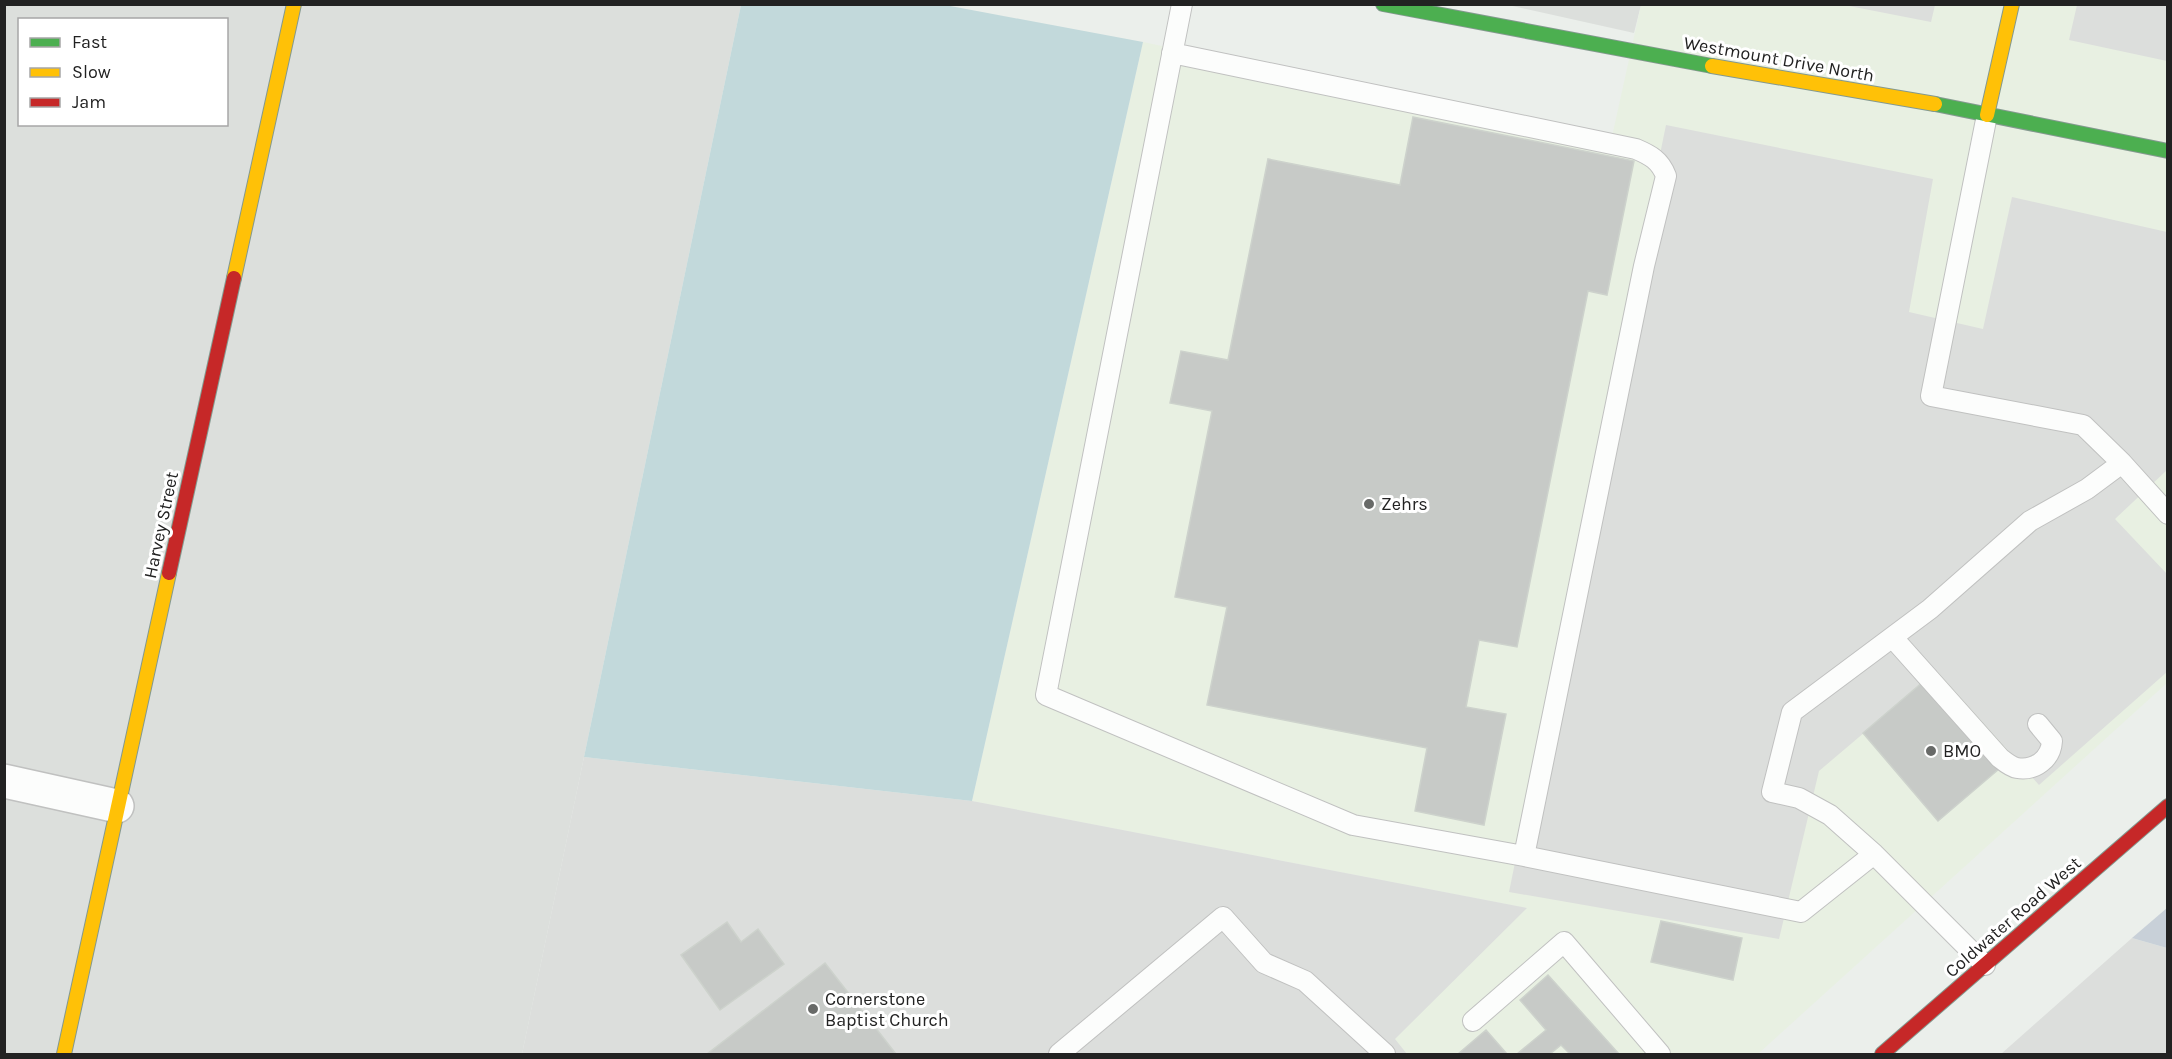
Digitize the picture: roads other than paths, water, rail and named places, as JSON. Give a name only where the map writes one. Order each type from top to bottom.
[{"type":"street","name":"Harvey Street","points":[[64,1054],[294,4]]},
{"type":"street","name":"Westmount Drive North","points":[[1383,4],[1988,115],[2168,151]]},
{"type":"street","points":[[1988,115],[2012,4]]},
{"type":"street","points":[[4,781],[117,806]]},
{"type":"street","name":"Coldwater Road West","points":[[1882,1054],[2168,806]]},
{"type":"lane","points":[[1182,4],[1046,695],[1353,825],[1524,856],[1801,912],[1874,854]]},
{"type":"lane","points":[[1172,53],[1636,149],[1653,156],[1663,167],[1666,176],[1644,266],[1524,856]]},
{"type":"lane","points":[[1988,115],[1931,396],[2083,425],[2122,463],[2168,514]]},
{"type":"lane","points":[[1985,965],[1874,854],[1830,815],[1799,798],[1772,792],[1792,712],[1930,609],[2030,521],[2086,489],[2122,463]]},
{"type":"lane","points":[[1893,638],[2000,758],[2011,766],[2035,767],[2050,752],[2052,741],[2038,724]]},
{"type":"lane","points":[[1059,1054],[1223,917],[1264,963],[1305,981],[1385,1054]]},
{"type":"lane","points":[[1473,1021],[1564,942],[1660,1054]]},
{"type":"place","name":"Zehrs","points":[[1369,504]]},
{"type":"place","name":"BMO","points":[[1931,751]]},
{"type":"place","name":"Cornerstone Baptist Church","points":[[813,1009]]}]
